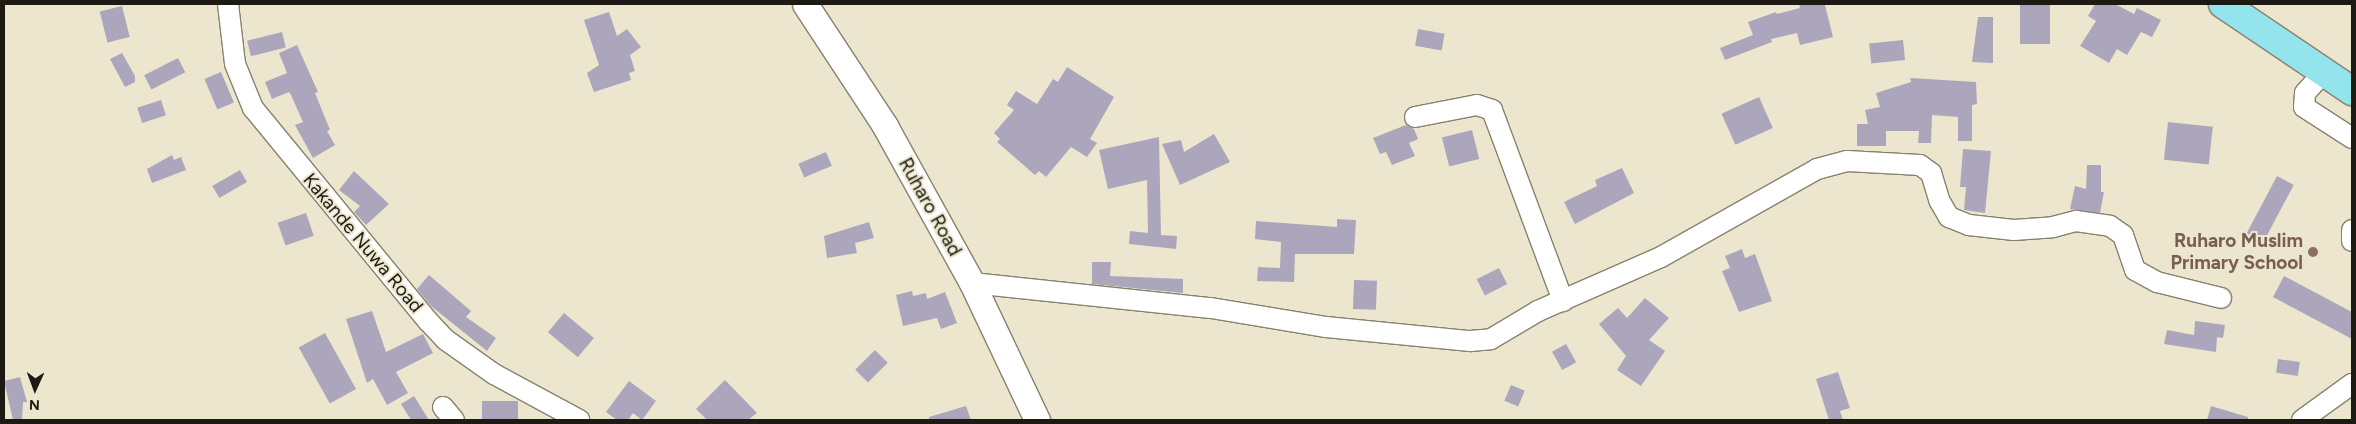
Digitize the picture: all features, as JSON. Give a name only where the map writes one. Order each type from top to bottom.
[{"type":"main road","points":[[2223,4],[2352,91]]},
{"type":"street","name":"Kakande Nuwa Road","points":[[228,4],[235,64],[253,108],[410,299],[446,340],[494,374],[579,420]]},
{"type":"street","name":"Ruharo Road","points":[[805,4],[885,126],[972,283],[1037,420]]},
{"type":"street","points":[[2324,72],[2305,93],[2304,107],[2352,138]]},
{"type":"street","points":[[1415,117],[1478,105],[1492,110],[1562,301]]},
{"type":"street","points":[[972,283],[1212,308],[1326,327],[1470,341],[1491,339],[1562,301],[1661,257],[1817,170],[1847,161],[1920,164],[1931,173],[1939,200],[1949,218],[1969,225],[2014,230],[2053,227],[2076,221],[2110,226],[2123,235],[2135,270],[2157,282],[2220,298]]},
{"type":"street","points":[[2352,230],[2352,241]]},
{"type":"street","points":[[2302,420],[2352,384]]},
{"type":"building","points":[[1799,4],[1825,5],[1833,37],[1800,45],[1797,33],[1771,39],[1772,42],[1725,60],[1720,48],[1753,35],[1748,22],[1776,12],[1777,14],[1800,8]]},
{"type":"building","points":[[2020,4],[2050,4],[2050,44],[2020,44]]},
{"type":"building","points":[[2095,4],[2115,4],[2134,14],[2137,8],[2161,20],[2152,37],[2141,32],[2127,55],[2117,49],[2109,63],[2080,46],[2096,21],[2088,16]]},
{"type":"building","points":[[122,6],[130,37],[107,43],[100,12]]},
{"type":"building","points":[[609,12],[617,36],[627,29],[641,47],[630,55],[635,71],[629,73],[631,80],[594,92],[587,73],[599,65],[584,20]]},
{"type":"building","points":[[1978,17],[1993,17],[1993,63],[1972,62]]},
{"type":"building","points":[[1418,29],[1445,34],[1442,50],[1415,46]]},
{"type":"building","points":[[282,32],[286,48],[251,56],[247,41]]},
{"type":"building","points":[[1903,40],[1905,60],[1871,63],[1869,44]]},
{"type":"building","points":[[297,45],[318,92],[315,93],[330,130],[327,131],[335,145],[313,158],[295,125],[303,122],[291,95],[289,92],[272,99],[265,82],[287,73],[279,53]]},
{"type":"building","points":[[122,53],[135,76],[135,82],[125,87],[110,59]]},
{"type":"building","points":[[178,58],[185,72],[151,90],[144,75]]},
{"type":"building","points":[[1067,67],[1114,97],[1090,139],[1097,143],[1087,157],[1071,147],[1046,177],[1039,171],[1035,175],[997,142],[1000,139],[994,133],[1014,110],[1007,105],[1016,91],[1037,104],[1053,79],[1058,82]]},
{"type":"building","points":[[221,72],[234,102],[217,109],[204,79]]},
{"type":"building","points":[[1910,78],[1976,82],[1977,104],[1972,105],[1972,141],[1958,141],[1958,117],[1932,115],[1931,143],[1918,143],[1919,131],[1886,131],[1886,146],[1857,146],[1857,124],[1868,124],[1865,110],[1880,107],[1876,93],[1911,82]]},
{"type":"building","points":[[1759,97],[1773,128],[1735,145],[1722,114]]},
{"type":"building","points":[[161,100],[166,115],[142,123],[137,108]]},
{"type":"building","points":[[2168,122],[2213,127],[2209,164],[2164,160]]},
{"type":"building","points":[[1406,125],[1414,129],[1418,139],[1409,143],[1415,156],[1392,165],[1386,152],[1380,154],[1373,138]]},
{"type":"building","points":[[1472,130],[1479,159],[1449,167],[1442,137]]},
{"type":"building","points":[[1214,134],[1230,162],[1180,185],[1162,144],[1181,140],[1184,152]]},
{"type":"building","points":[[1159,137],[1161,235],[1177,236],[1176,249],[1129,244],[1130,231],[1148,233],[1147,180],[1108,189],[1099,150]]},
{"type":"building","points":[[1963,149],[1991,151],[1985,213],[1964,210],[1966,187],[1960,187]]},
{"type":"building","points":[[826,152],[832,166],[804,178],[798,164]]},
{"type":"building","points":[[172,155],[174,160],[181,157],[186,170],[152,183],[147,169]]},
{"type":"building","points":[[2087,165],[2101,165],[2101,192],[2104,192],[2100,213],[2070,209],[2075,186],[2086,189]]},
{"type":"building","points":[[1622,168],[1634,193],[1575,224],[1564,202],[1597,186],[1595,180]]},
{"type":"building","points":[[240,170],[247,182],[219,198],[212,186]]},
{"type":"building","points":[[354,171],[389,204],[366,225],[354,212],[360,206],[339,190]]},
{"type":"building","points":[[2277,176],[2294,185],[2263,242],[2246,233]]},
{"type":"building","points":[[306,213],[314,236],[285,245],[278,223]]},
{"type":"building","points":[[1337,219],[1356,220],[1354,254],[1295,254],[1294,282],[1257,281],[1258,267],[1280,268],[1281,242],[1255,239],[1256,221],[1337,227]]},
{"type":"building","points":[[869,222],[874,238],[855,243],[857,253],[827,258],[824,236]]},
{"type":"building","points":[[1742,249],[1745,258],[1755,254],[1772,301],[1739,312],[1722,271],[1730,268],[1725,256]]},
{"type":"building","points":[[1092,262],[1111,262],[1110,276],[1183,279],[1183,293],[1092,284]]},
{"type":"building","points":[[1499,268],[1507,284],[1485,295],[1477,279]]},
{"type":"building","points":[[429,275],[471,311],[466,317],[496,338],[487,351],[431,306],[417,289]]},
{"type":"building","points":[[2284,276],[2352,312],[2352,339],[2273,297]]},
{"type":"building","points":[[1354,280],[1377,281],[1376,310],[1353,309]]},
{"type":"building","points":[[912,291],[913,296],[926,293],[927,299],[945,292],[957,323],[941,329],[937,318],[903,326],[896,295]]},
{"type":"building","points":[[1645,298],[1669,318],[1649,340],[1665,351],[1641,386],[1617,370],[1626,356],[1599,324],[1618,308],[1627,318]]},
{"type":"building","points":[[372,311],[386,352],[423,334],[433,353],[396,372],[408,393],[387,405],[373,379],[367,383],[346,319]]},
{"type":"building","points":[[564,313],[594,338],[578,357],[548,332]]},
{"type":"building","points":[[2195,321],[2225,325],[2223,338],[2217,337],[2216,352],[2164,344],[2167,330],[2194,335]]},
{"type":"building","points":[[325,333],[356,389],[330,404],[299,348]]},
{"type":"building","points":[[1566,344],[1576,362],[1562,370],[1552,352]]},
{"type":"building","points":[[875,350],[888,363],[868,383],[855,370]]},
{"type":"building","points":[[2278,359],[2300,362],[2298,376],[2276,373]]},
{"type":"building","points":[[1838,372],[1850,408],[1840,411],[1843,420],[1829,420],[1816,379]]},
{"type":"building","points":[[20,377],[27,402],[23,402],[22,420],[13,420],[4,381]]},
{"type":"building","points":[[725,380],[757,413],[748,420],[707,420],[696,409]]},
{"type":"building","points":[[629,381],[656,401],[642,420],[633,413],[628,420],[617,420],[606,412]]},
{"type":"building","points":[[1511,385],[1525,391],[1518,407],[1504,401]]},
{"type":"building","points":[[414,396],[429,420],[411,420],[401,404]]},
{"type":"building","points":[[482,401],[518,401],[518,420],[482,420]]},
{"type":"building","points":[[966,406],[971,420],[929,420],[929,417]]},
{"type":"building","points":[[2211,406],[2248,417],[2248,420],[2207,420]]},
{"type":"place","name":"Ruharo Muslim Primary School","points":[[2313,252]]}]
